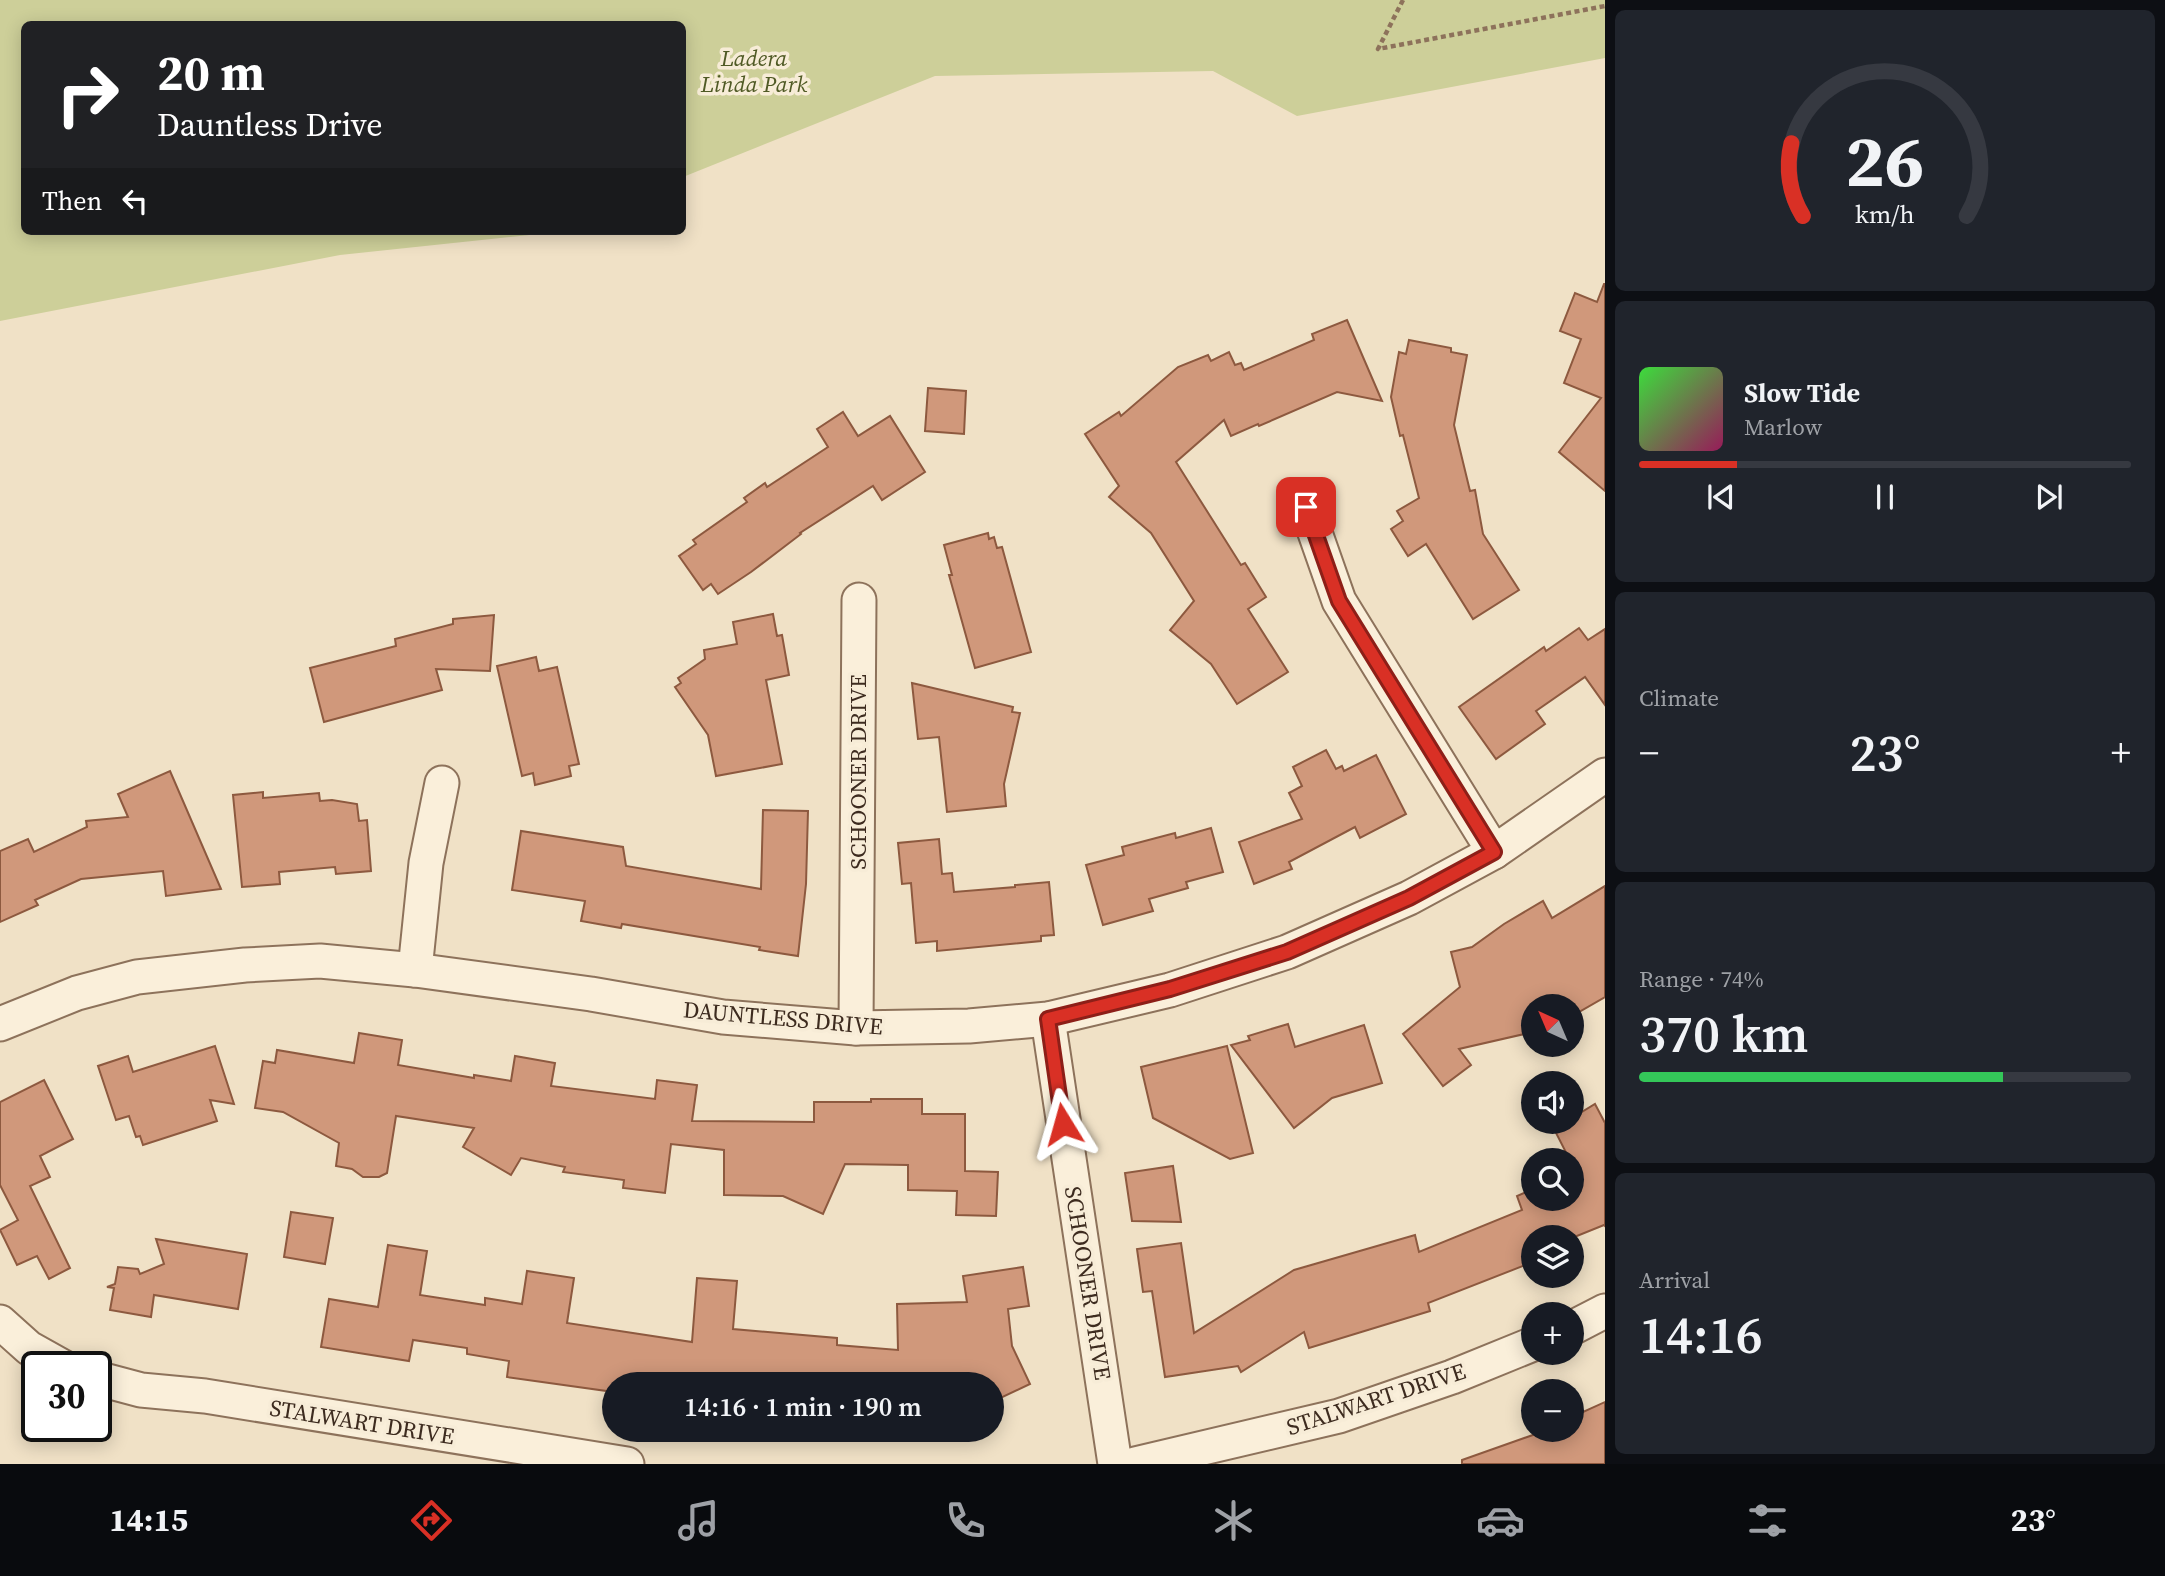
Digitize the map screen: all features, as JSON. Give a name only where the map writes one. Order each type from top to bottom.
[{"type":"street","points":[[1306,507],[1339,601],[1494,852]]},
{"type":"street","name":"SCHOONER DRIVE","points":[[856,1028],[859,600]]},
{"type":"street","name":"DAUNTLESS DRIVE","points":[[0,1024],[77,993],[137,976],[245,965],[320,961],[415,970],[591,994],[723,1017],[856,1028],[969,1026],[1048,1019],[1170,989],[1287,952],[1409,898],[1494,852],[1605,775]]},
{"type":"street","points":[[415,970],[426,863],[442,783]]},
{"type":"street","name":"SCHOONER DRIVE","points":[[1048,1019],[1115,1464]]},
{"type":"street","points":[[1584,1322],[1605,1311]]},
{"type":"street","points":[[0,1322],[34,1351]]},
{"type":"street","name":"STALWART DRIVE","points":[[1135,1464],[1339,1416],[1452,1377],[1521,1349]]},
{"type":"street","name":"STALWART DRIVE","points":[[112,1382],[141,1390],[205,1396],[627,1464]]},
{"type":"path","points":[[1403,0],[1378,49],[1605,6]]},
{"type":"green space","name":"Ladera Linda Park","points":[[0,0],[1605,0],[1605,58],[1297,116],[1213,71],[935,76],[686,176],[686,21],[21,21],[21,235],[530,235],[340,255],[0,321]]},
{"type":"building","points":[[1604,284],[1605,491],[1559,452],[1601,398],[1564,383],[1581,339],[1560,331],[1575,293],[1597,302]]},
{"type":"building","points":[[1347,320],[1382,401],[1337,392],[1231,436],[1224,420],[1176,462],[1241,565],[1245,563],[1266,597],[1248,609],[1288,672],[1237,704],[1211,664],[1170,630],[1194,601],[1151,533],[1109,497],[1119,486],[1085,434],[1119,412],[1121,416],[1178,367],[1208,355],[1211,361],[1229,352],[1235,365],[1241,363],[1244,370],[1314,340],[1312,334]]},
{"type":"building","points":[[1409,340],[1451,348],[1451,352],[1467,355],[1454,425],[1470,491],[1475,490],[1483,534],[1519,590],[1473,619],[1426,544],[1408,556],[1391,529],[1403,521],[1397,511],[1419,498],[1391,397],[1399,352],[1406,354]]},
{"type":"building","points":[[928,388],[966,391],[964,434],[925,431]]},
{"type":"building","points":[[843,412],[858,436],[890,416],[925,472],[882,500],[873,486],[800,533],[718,594],[711,584],[703,590],[679,556],[696,544],[693,540],[747,502],[744,498],[765,483],[767,487],[828,447],[817,429]]},
{"type":"building","points":[[988,533],[989,539],[994,537],[997,548],[1002,547],[1031,652],[975,668],[949,575],[952,575],[944,545]]},
{"type":"building","points":[[773,614],[777,636],[782,635],[789,675],[766,680],[782,764],[716,776],[708,735],[675,687],[681,683],[678,678],[705,659],[704,650],[737,644],[733,622]]},
{"type":"building","points":[[494,615],[490,671],[436,669],[442,690],[324,722],[310,668],[396,646],[395,639],[453,624],[453,619]]},
{"type":"building","points":[[1579,628],[1588,640],[1605,629],[1605,705],[1585,677],[1536,711],[1545,724],[1496,759],[1459,707],[1544,647],[1546,651]]},
{"type":"building","points":[[536,657],[539,671],[557,667],[579,764],[569,766],[571,776],[535,785],[533,773],[522,776],[497,666]]},
{"type":"building","points":[[912,683],[1013,707],[1012,712],[1020,713],[1004,784],[1006,806],[947,812],[939,737],[918,739]]},
{"type":"building","points":[[1326,750],[1336,769],[1342,766],[1344,771],[1376,755],[1406,814],[1360,838],[1355,827],[1289,862],[1292,869],[1254,884],[1239,842],[1302,819],[1289,793],[1302,786],[1293,767]]},
{"type":"building","points":[[170,771],[221,889],[166,896],[163,871],[81,879],[35,900],[38,905],[0,922],[0,851],[28,839],[34,852],[87,827],[86,821],[128,817],[118,794]]},
{"type":"building","points":[[263,792],[263,798],[319,793],[320,801],[357,804],[359,821],[367,820],[371,871],[336,874],[335,867],[279,872],[280,884],[242,887],[233,795]]},
{"type":"building","points":[[763,810],[808,811],[806,884],[798,956],[622,924],[621,928],[581,921],[585,901],[512,890],[521,831],[623,847],[626,866],[761,889]]},
{"type":"building","points":[[1211,828],[1223,872],[1186,882],[1188,888],[1149,899],[1153,911],[1103,925],[1086,865],[1124,855],[1122,847],[1175,833],[1176,838]]},
{"type":"building","points":[[939,839],[942,874],[952,873],[954,892],[1049,882],[1054,935],[1041,936],[1041,941],[937,951],[937,941],[916,943],[911,883],[902,884],[898,843]]},
{"type":"building","points":[[1605,886],[1605,997],[1584,1009],[1584,994],[1521,994],[1521,1035],[1459,1049],[1471,1065],[1443,1086],[1403,1034],[1460,987],[1451,952],[1472,947],[1543,901],[1552,918]]},
{"type":"building","points":[[1288,1024],[1295,1047],[1364,1025],[1382,1083],[1332,1098],[1294,1128],[1231,1045],[1250,1040],[1248,1036]]},
{"type":"building","points":[[359,1033],[402,1040],[398,1065],[474,1078],[474,1075],[511,1081],[515,1056],[555,1063],[551,1086],[655,1099],[657,1080],[697,1085],[692,1121],[814,1122],[814,1102],[922,1099],[922,1114],[965,1114],[965,1171],[998,1172],[996,1216],[956,1215],[957,1191],[908,1190],[908,1165],[845,1164],[823,1214],[783,1196],[724,1195],[724,1150],[671,1144],[665,1193],[623,1188],[624,1180],[563,1172],[565,1167],[521,1158],[511,1175],[463,1147],[474,1128],[396,1116],[387,1173],[379,1177],[363,1177],[352,1169],[336,1166],[339,1143],[283,1112],[255,1108],[263,1061],[275,1063],[277,1050],[354,1063]]},
{"type":"building","points":[[215,1046],[234,1104],[210,1100],[217,1121],[143,1145],[140,1136],[136,1137],[129,1116],[116,1120],[98,1066],[128,1056],[133,1072]]},
{"type":"building","points":[[1227,1046],[1253,1153],[1230,1159],[1153,1118],[1141,1067]]},
{"type":"building","points":[[44,1080],[73,1139],[40,1156],[50,1177],[30,1186],[70,1268],[49,1279],[37,1256],[17,1265],[0,1230],[18,1220],[0,1185],[0,1102]]},
{"type":"building","points":[[1595,1104],[1605,1123],[1605,1226],[1584,1233],[1584,1225],[1521,1225],[1521,1267],[1428,1303],[1430,1311],[1309,1348],[1304,1332],[1241,1372],[1238,1366],[1165,1377],[1152,1291],[1143,1292],[1137,1249],[1181,1243],[1194,1333],[1294,1270],[1415,1235],[1419,1252],[1521,1210],[1584,1211],[1584,1148],[1564,1148],[1557,1134],[1584,1134],[1584,1111]]},
{"type":"building","points":[[1173,1166],[1181,1222],[1132,1221],[1125,1173]]},
{"type":"building","points":[[291,1212],[333,1218],[325,1264],[284,1257]]},
{"type":"building","points":[[156,1239],[247,1254],[238,1309],[154,1295],[151,1317],[110,1310],[114,1288],[107,1287],[115,1284],[118,1267],[138,1269],[140,1274],[164,1264]]},
{"type":"building","points":[[388,1245],[427,1251],[420,1295],[485,1305],[485,1298],[522,1304],[527,1271],[574,1278],[567,1323],[692,1342],[697,1278],[737,1281],[733,1329],[837,1338],[837,1345],[898,1350],[897,1304],[967,1302],[963,1276],[1023,1267],[1029,1306],[1008,1309],[1012,1346],[1030,1384],[1004,1396],[1004,1372],[602,1372],[602,1390],[507,1377],[509,1361],[467,1354],[467,1348],[413,1340],[409,1361],[321,1347],[329,1299],[378,1307]]},
{"type":"building","points":[[1605,1402],[1605,1464],[1462,1464],[1462,1460],[1521,1439],[1521,1442],[1584,1442],[1584,1412]]},
{"type":"route","points":[[1063,1124],[1048,1019],[1170,989],[1287,952],[1409,898],[1494,852],[1339,601],[1306,507]]}]
